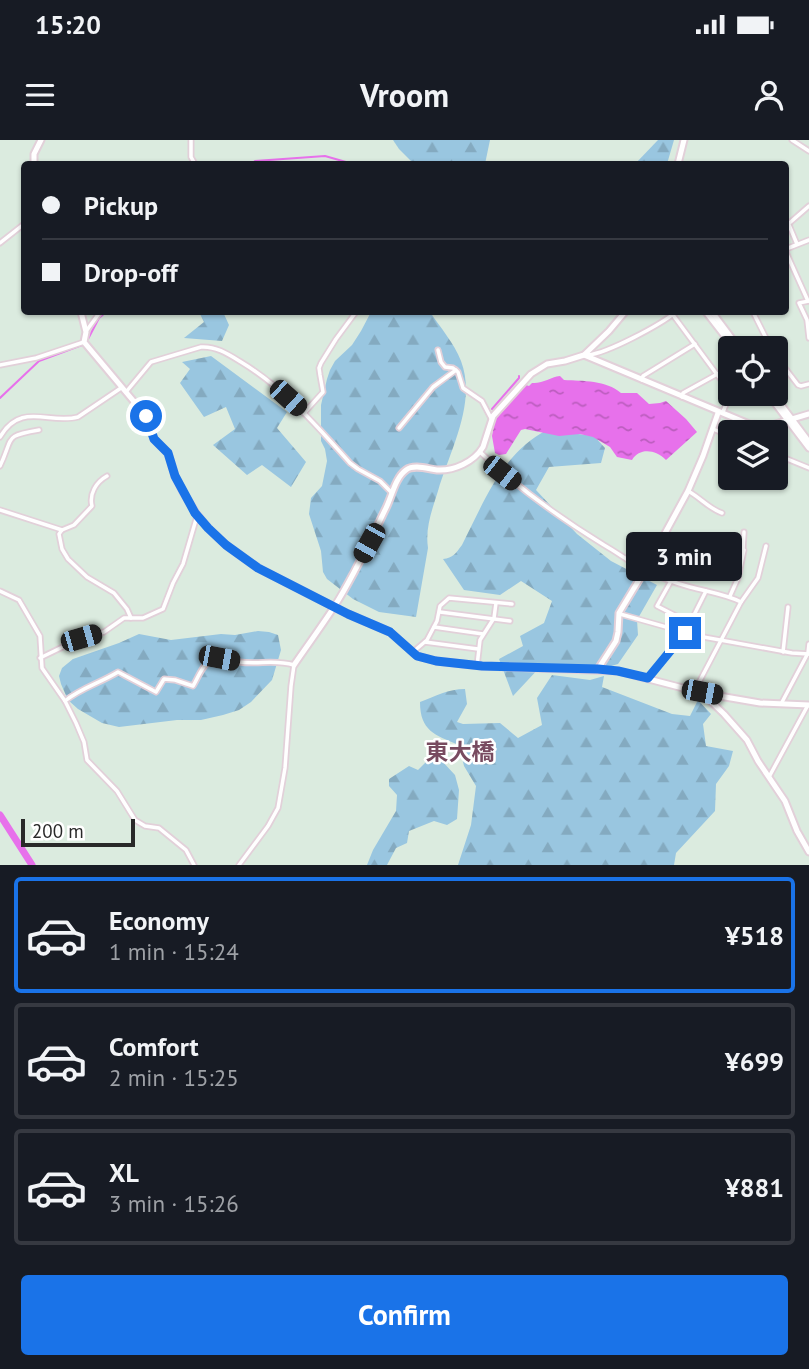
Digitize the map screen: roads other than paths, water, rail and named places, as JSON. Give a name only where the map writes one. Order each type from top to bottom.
[{"type":"street","points":[[34,161],[41,140]]},
{"type":"street","points":[[191,140],[193,161]]},
{"type":"street","points":[[680,161],[684,140]]},
{"type":"street","points":[[796,141],[809,151]]},
{"type":"street","points":[[789,224],[809,206]]},
{"type":"street","points":[[0,243],[21,226]]},
{"type":"street","points":[[789,230],[797,244]]},
{"type":"street","points":[[789,249],[809,240]]},
{"type":"street","points":[[789,258],[808,301],[799,303],[807,320],[809,338]]},
{"type":"street","points":[[82,315],[86,332]]},
{"type":"street","points":[[84,342],[86,332],[98,315]]},
{"type":"street","points":[[304,413],[323,391],[321,363],[354,315]]},
{"type":"street","points":[[584,355],[622,315]]},
{"type":"street","points":[[239,865],[278,808],[284,775],[294,665],[335,606],[369,543],[397,479],[407,469],[414,467],[441,470],[470,461],[480,452],[492,420],[537,370],[547,364],[598,354],[671,315]]},
{"type":"street","points":[[675,315],[718,377]]},
{"type":"street","points":[[708,315],[725,336]]},
{"type":"street","points":[[714,315],[730,336]]},
{"type":"street","points":[[754,315],[764,336]]},
{"type":"street","points":[[0,365],[36,358],[84,342]]},
{"type":"street","points":[[84,342],[146,416],[154,439],[168,453],[175,476],[197,516],[226,545],[258,568],[348,614],[390,632],[417,656],[436,661],[477,666],[618,671],[760,704],[809,705],[769,777]]},
{"type":"street","points":[[642,380],[643,376],[695,344]]},
{"type":"street","points":[[0,437],[10,423],[24,418],[78,417],[123,390],[151,362],[189,349],[209,346],[221,350],[264,378],[304,413],[350,463],[380,481],[392,494]]},
{"type":"street","points":[[438,350],[441,362],[460,374],[463,388],[482,401],[492,420]]},
{"type":"street","points":[[584,355],[743,423],[772,425],[809,414]]},
{"type":"street","points":[[399,428],[428,393],[456,370]]},
{"type":"street","points":[[788,372],[798,385],[809,384]]},
{"type":"street","points":[[682,397],[683,393],[716,374]]},
{"type":"street","points":[[598,669],[616,641],[619,613],[688,491],[724,406]]},
{"type":"street","points":[[779,406],[809,442]]},
{"type":"street","points":[[790,420],[809,449]]},
{"type":"street","points":[[713,429],[718,431]]},
{"type":"street","points":[[0,466],[7,445],[17,433],[39,430]]},
{"type":"street","points":[[480,452],[541,503],[645,570],[671,581],[730,596],[741,602]]},
{"type":"street","points":[[788,459],[809,468]]},
{"type":"street","points":[[107,476],[98,482],[90,499],[92,506],[74,525],[62,530],[59,540],[68,559],[93,582],[114,593],[131,618]]},
{"type":"street","points":[[688,491],[711,509],[722,513]]},
{"type":"street","points":[[0,510],[62,530]]},
{"type":"street","points":[[40,658],[81,638],[104,632],[124,618],[142,618],[163,609],[183,564],[197,516]]},
{"type":"street","points":[[730,596],[738,578],[744,551],[744,532]]},
{"type":"street","points":[[695,690],[741,602],[758,578],[766,546]]},
{"type":"street","points":[[671,581],[657,606],[690,623]]},
{"type":"street","points":[[0,591],[19,600],[40,636],[40,658],[45,674],[65,701],[84,742],[87,760],[117,791],[135,820],[145,826],[159,828],[186,850],[194,865]]},
{"type":"street","points":[[648,678],[685,633],[706,591]]},
{"type":"street","points":[[413,652],[425,642],[434,627],[440,606],[449,598],[512,604]]},
{"type":"street","points":[[477,666],[480,640],[493,619],[496,603]]},
{"type":"street","points":[[783,652],[788,607]]},
{"type":"street","points":[[440,612],[510,621]]},
{"type":"street","points":[[619,613],[722,641],[809,654]]},
{"type":"street","points":[[434,627],[483,634]]},
{"type":"street","points":[[425,642],[479,650]]},
{"type":"street","points":[[780,704],[809,654],[809,644]]},
{"type":"street","points":[[65,701],[82,689],[118,672],[156,692],[164,679],[193,686],[212,659],[294,665]]},
{"type":"street","points":[[702,692],[747,740],[785,801],[797,831],[809,851]]},
{"type":"water","points":[[560,376],[564,380],[601,383],[621,393],[637,393],[649,404],[666,401],[697,432],[666,460],[648,451],[639,453],[632,460],[617,457],[610,447],[593,437],[580,434],[559,436],[525,429],[521,430],[506,454],[495,453],[492,436],[495,420],[526,385]]},
{"type":"waterway","points":[[255,161],[325,156],[342,161]]},
{"type":"waterway","points":[[88,339],[102,315]]},
{"type":"waterway","points":[[0,398],[39,361],[82,345]]},
{"type":"waterway","points":[[492,409],[519,376]]},
{"type":"waterway","points":[[0,815],[32,865]]},
{"type":"district","name":"東大橋","points":[[460,751]]}]
